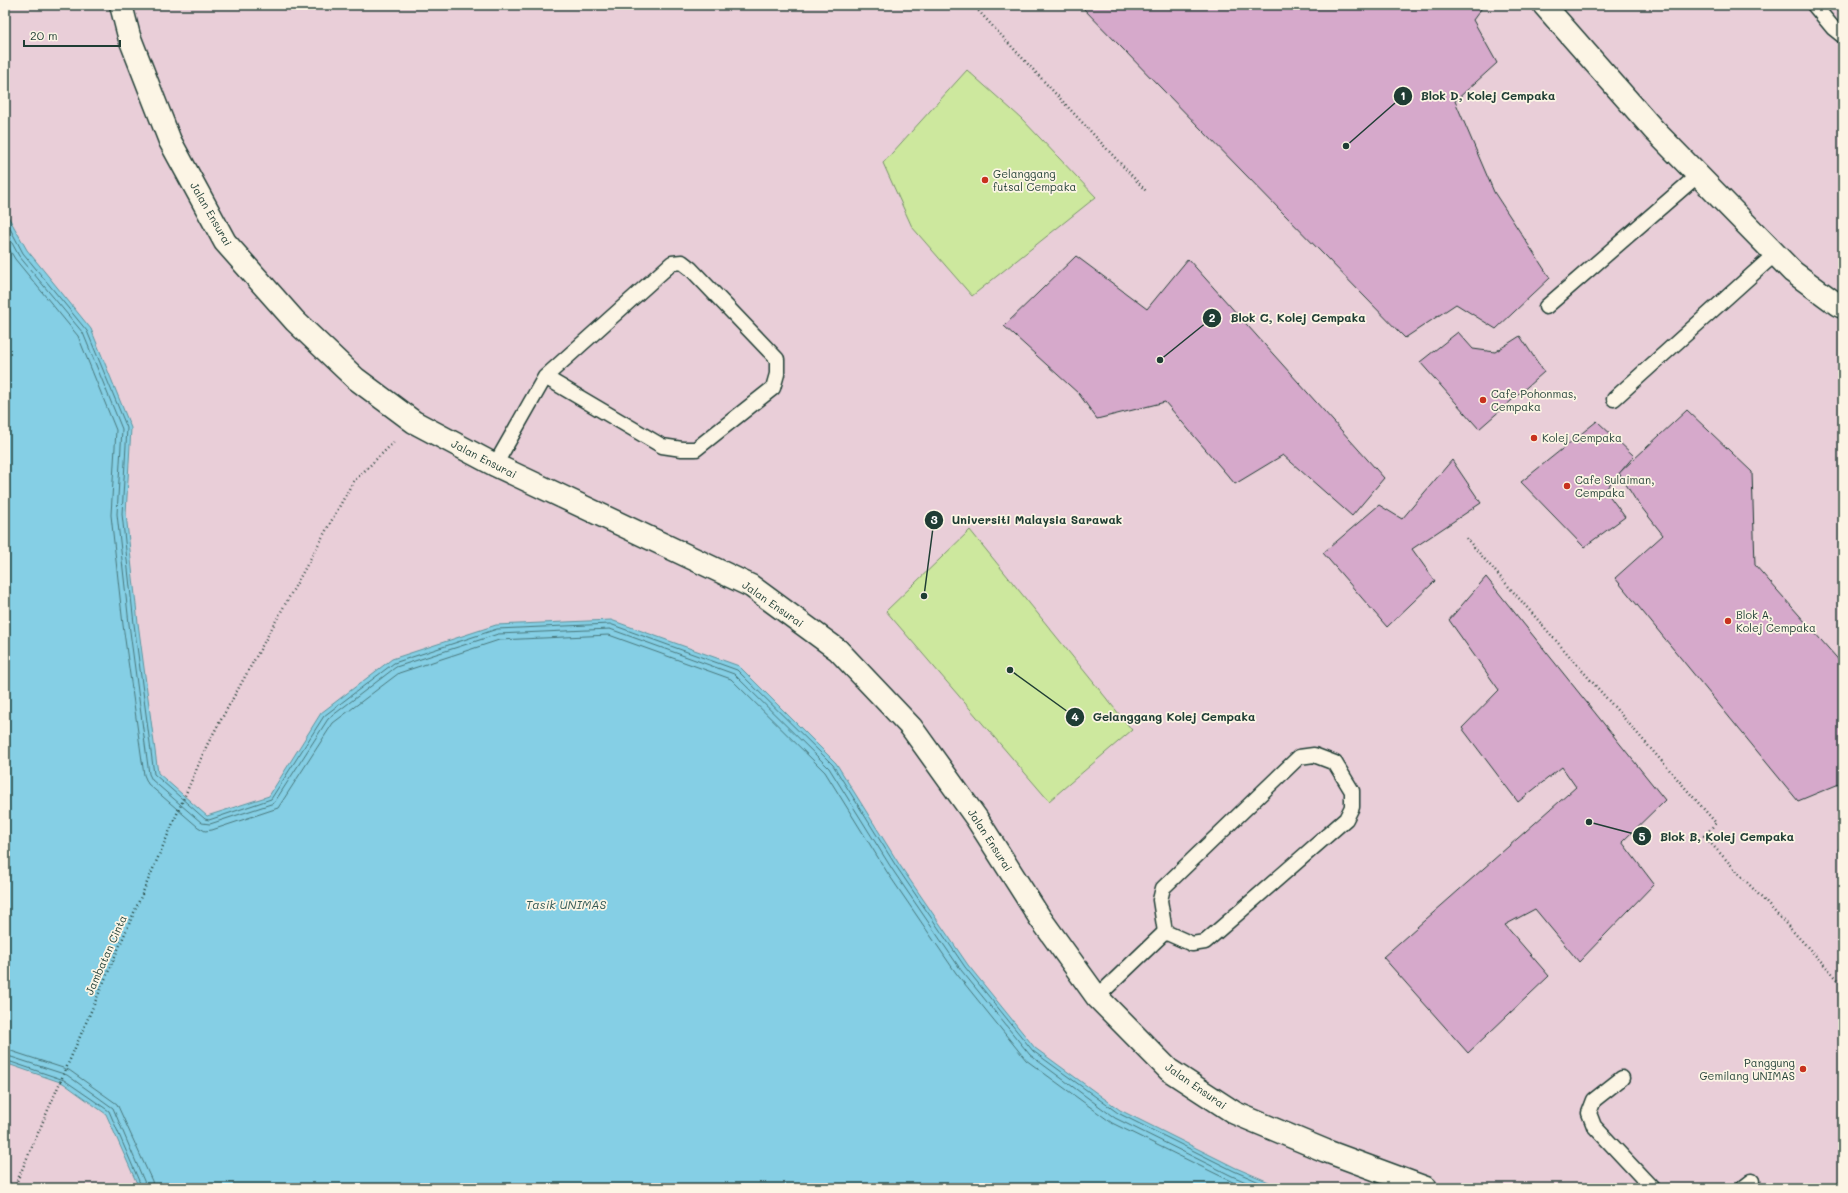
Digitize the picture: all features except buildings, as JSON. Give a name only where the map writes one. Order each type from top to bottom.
[{"type":"street","name":"Jalan Ensurai","points":[[121,5],[129,36],[170,141],[226,242],[306,331],[355,378],[414,422],[495,465],[751,586],[838,650],[910,727],[977,819],[1040,918],[1097,997],[1169,1070],[1235,1113],[1326,1151],[1426,1188]]},
{"type":"street","points":[[1544,5],[1654,130],[1775,254],[1793,272],[1838,305],[1843,307]]},
{"type":"lane","points":[[1814,5],[1833,28],[1843,36]]},
{"type":"lane","points":[[1546,307],[1698,175]]},
{"type":"lane","points":[[1614,399],[1775,254]]},
{"type":"lane","points":[[495,465],[545,377],[672,263],[682,262],[691,269],[777,359],[777,374],[773,388],[696,449],[682,449],[662,446],[545,377]]},
{"type":"lane","points":[[1314,755],[1335,763],[1352,791],[1352,807],[1346,819],[1205,942],[1192,944],[1165,932],[1160,900],[1163,888],[1299,757],[1314,755]]},
{"type":"lane","points":[[1097,997],[1165,932]]},
{"type":"lane","points":[[1622,1078],[1594,1100],[1589,1112],[1594,1126],[1652,1188]]},
{"type":"path","points":[[973,5],[1146,191]]},
{"type":"path","name":"Jambatan Cinta","points":[[14,1188],[207,745],[353,482],[414,422]]},
{"type":"path","points":[[1466,538],[1716,823],[1704,836],[1843,985]]},
{"type":"shaded area","points":[[5,5],[1843,5],[1843,1188],[5,1188]]},
{"type":"green space","name":"Gelanggang futsal Cempaka","points":[[967,70],[1021,118],[1096,197],[972,296],[912,227],[883,163]]},
{"type":"green space","points":[[970,530],[1132,730],[1049,801],[886,611]]},
{"type":"water","name":"Tasik UNIMAS","points":[[5,211],[27,250],[91,329],[131,428],[126,514],[138,623],[158,773],[207,816],[269,796],[321,713],[392,659],[496,625],[611,620],[739,666],[836,763],[899,864],[968,965],[1035,1048],[1120,1110],[1236,1168],[1283,1188],[139,1188],[106,1114],[63,1083],[5,1063]]},
{"type":"place","name":"Blok D, Kolej Cempaka","points":[[1346,146]]},
{"type":"place","name":"Gelanggang futsal Cempaka","points":[[985,180]]},
{"type":"place","name":"Blok C, Kolej Cempaka","points":[[1160,360]]},
{"type":"place","name":"Cafe Pohonmas, Cempaka","points":[[1483,400]]},
{"type":"place","name":"Kolej Cempaka","points":[[1534,438]]},
{"type":"place","name":"Cafe Sulaiman, Cempaka","points":[[1567,486]]},
{"type":"place","name":"Universiti Malaysia Sarawak","points":[[924,596]]},
{"type":"place","name":"Blok A, Kolej Cempaka","points":[[1728,621]]},
{"type":"place","name":"Gelanggang Kolej Cempaka","points":[[1010,670]]},
{"type":"place","name":"Blok B, Kolej Cempaka","points":[[1589,822]]},
{"type":"place","name":"Panggung Gemilang UNIMAS","points":[[1803,1069]]}]
